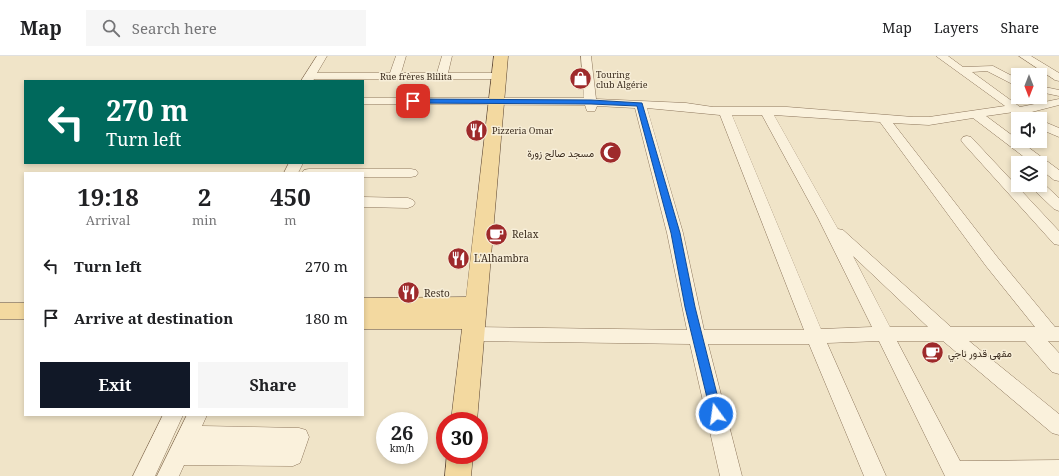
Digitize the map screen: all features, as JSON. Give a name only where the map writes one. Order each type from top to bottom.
[{"type":"main road","points":[[465,412],[501,56]]},
{"type":"main road","points":[[364,306],[474,320]]},
{"type":"main road","points":[[0,311],[24,311]]},
{"type":"main road","points":[[364,320],[474,320]]},
{"type":"main road","points":[[458,476],[459,464]]},
{"type":"street","points":[[308,78],[322,56]]},
{"type":"street","points":[[394,76],[401,56]]},
{"type":"street","points":[[442,76],[447,56]]},
{"type":"street","points":[[586,56],[591,105]]},
{"type":"street","points":[[941,56],[1021,112]]},
{"type":"street","points":[[1024,56],[1059,78]]},
{"type":"street","points":[[960,70],[989,68],[1011,80]]},
{"type":"street","name":"Rue frères Blilita","points":[[308,78],[499,76]]},
{"type":"street","points":[[1047,91],[1059,92]]},
{"type":"street","points":[[364,101],[496,105]]},
{"type":"street","points":[[364,107],[591,105],[686,107],[724,111],[766,111],[929,120],[1018,110],[1059,102]]},
{"type":"street","points":[[640,106],[676,233],[697,337],[731,476]]},
{"type":"street","points":[[724,111],[815,336],[875,476]]},
{"type":"street","points":[[766,111],[830,227],[886,334],[956,474],[1059,470]]},
{"type":"street","points":[[976,114],[1059,177]]},
{"type":"street","points":[[883,118],[992,262],[1054,334]]},
{"type":"street","points":[[1047,126],[1058,130]]},
{"type":"street","points":[[967,140],[1059,240]]},
{"type":"street","points":[[364,173],[411,173]]},
{"type":"street","points":[[1044,192],[1059,206]]},
{"type":"street","points":[[364,202],[408,203]]},
{"type":"street","points":[[830,227],[946,334],[1059,426]]},
{"type":"street","points":[[474,320],[697,337],[765,338],[886,334],[1054,334]]},
{"type":"street","points":[[1029,334],[1059,366]]},
{"type":"street","points":[[144,476],[173,416]]},
{"type":"street","points":[[168,476],[196,416]]},
{"type":"street","points":[[178,455],[293,456],[299,436],[187,435]]},
{"type":"place","name":"Touring club Algérie","points":[[580,79]]},
{"type":"place","name":"Pizzeria Omar","points":[[476,130]]},
{"type":"place","name":"مسجد صالح زورة","points":[[610,153]]},
{"type":"place","name":"Relax","points":[[497,234]]},
{"type":"place","name":"L'Alhambra","points":[[459,258]]},
{"type":"place","name":"Resto","points":[[409,293]]},
{"type":"place","name":"مقهى قدور ناجي","points":[[932,353]]},
{"type":"route","points":[[413,101],[591,102],[640,105],[676,233],[690,307],[716,414]]}]
